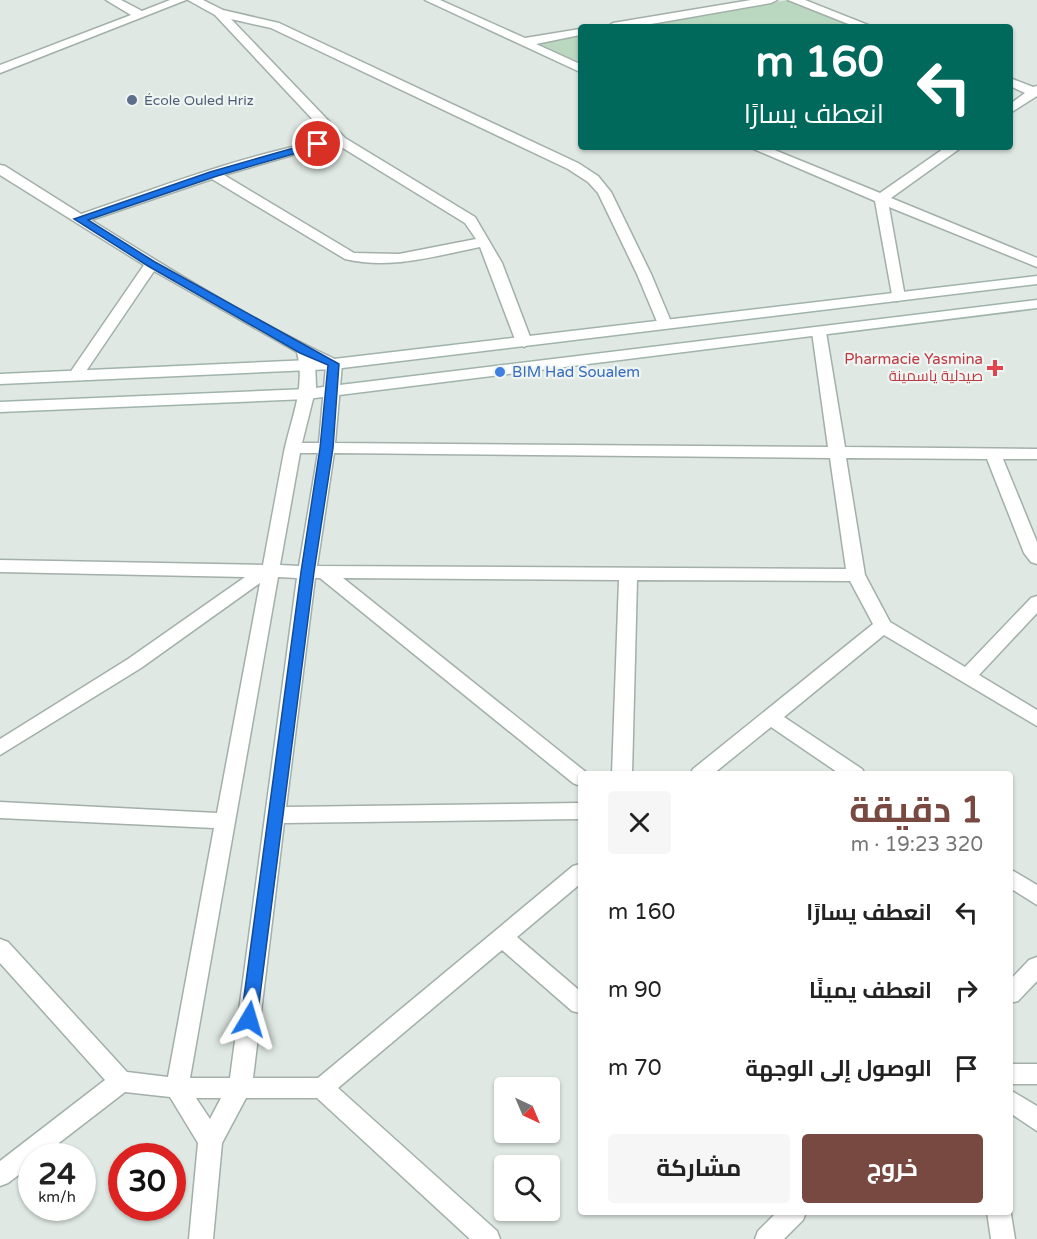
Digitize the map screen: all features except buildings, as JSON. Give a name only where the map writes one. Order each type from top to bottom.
[{"type":"street","points":[[112,0],[139,14]]},
{"type":"street","points":[[0,69],[180,0]]},
{"type":"street","points":[[194,0],[219,13],[275,25],[573,166],[593,179],[604,192],[613,209],[665,324]]},
{"type":"street","points":[[431,0],[578,67]]},
{"type":"street","points":[[631,24],[771,0]]},
{"type":"street","points":[[794,0],[859,24]]},
{"type":"street","points":[[219,13],[340,141],[470,220],[484,242],[524,342]]},
{"type":"street","points":[[525,42],[578,33]]},
{"type":"street","points":[[0,53],[15,62]]},
{"type":"street","points":[[1013,83],[1035,91]]},
{"type":"street","points":[[1013,107],[1035,91]]},
{"type":"street","points":[[80,219],[213,174],[302,148],[340,141]]},
{"type":"street","points":[[763,150],[1037,263]]},
{"type":"street","points":[[881,199],[951,150]]},
{"type":"street","points":[[0,170],[307,357],[334,364],[1037,280]]},
{"type":"street","points":[[213,174],[350,256],[361,259],[388,260],[484,242]]},
{"type":"street","points":[[881,199],[898,297]]},
{"type":"street","points":[[75,377],[152,264]]},
{"type":"street","points":[[0,407],[308,394],[1037,304]]},
{"type":"street","points":[[819,332],[856,575],[883,626],[1037,719]]},
{"type":"street","points":[[0,379],[75,377],[307,357]]},
{"type":"street","points":[[210,1141],[177,1088],[267,571],[293,448],[308,394],[307,357]]},
{"type":"street","points":[[201,1239],[210,1141],[240,1087],[275,815],[315,572],[334,364]]},
{"type":"street","points":[[293,448],[1037,454]]},
{"type":"street","points":[[993,454],[1037,558]]},
{"type":"street","points":[[0,566],[315,572],[856,575]]},
{"type":"street","points":[[0,748],[76,702],[267,571]]},
{"type":"street","points":[[315,572],[578,776]]},
{"type":"street","points":[[622,771],[628,574]]},
{"type":"street","points":[[967,677],[1037,602]]},
{"type":"street","points":[[704,771],[883,626]]},
{"type":"street","points":[[770,717],[851,771]]},
{"type":"street","points":[[0,810],[225,821]]},
{"type":"street","points":[[275,815],[578,811]]},
{"type":"street","points":[[0,948],[121,1081],[177,1088],[322,1088],[578,874]]},
{"type":"street","points":[[1013,879],[1037,896]]},
{"type":"street","points":[[502,937],[578,1002]]},
{"type":"street","points":[[1013,991],[1037,966]]},
{"type":"street","points":[[1013,1074],[1037,1074]]},
{"type":"street","points":[[0,1175],[121,1081]]},
{"type":"street","points":[[322,1088],[488,1239]]},
{"type":"street","points":[[1013,1102],[1037,1120]]},
{"type":"street","points":[[767,1239],[791,1215]]},
{"type":"street","points":[[999,1215],[1003,1239]]},
{"type":"green space","points":[[789,0],[857,24],[638,24]]},
{"type":"green space","points":[[578,33],[578,67],[525,42]]},
{"type":"place","name":"École Ouled Hriz","points":[[132,100]]},
{"type":"place","name":"Pharmacie Yasmina صيدلية ياسمينة","points":[[995,368]]},
{"type":"place","name":"BIM Had Soualem","points":[[500,372]]},
{"type":"route","points":[[249,1019],[307,572],[327,448],[334,364],[304,350],[152,264],[80,219],[213,174],[318,144]]}]
